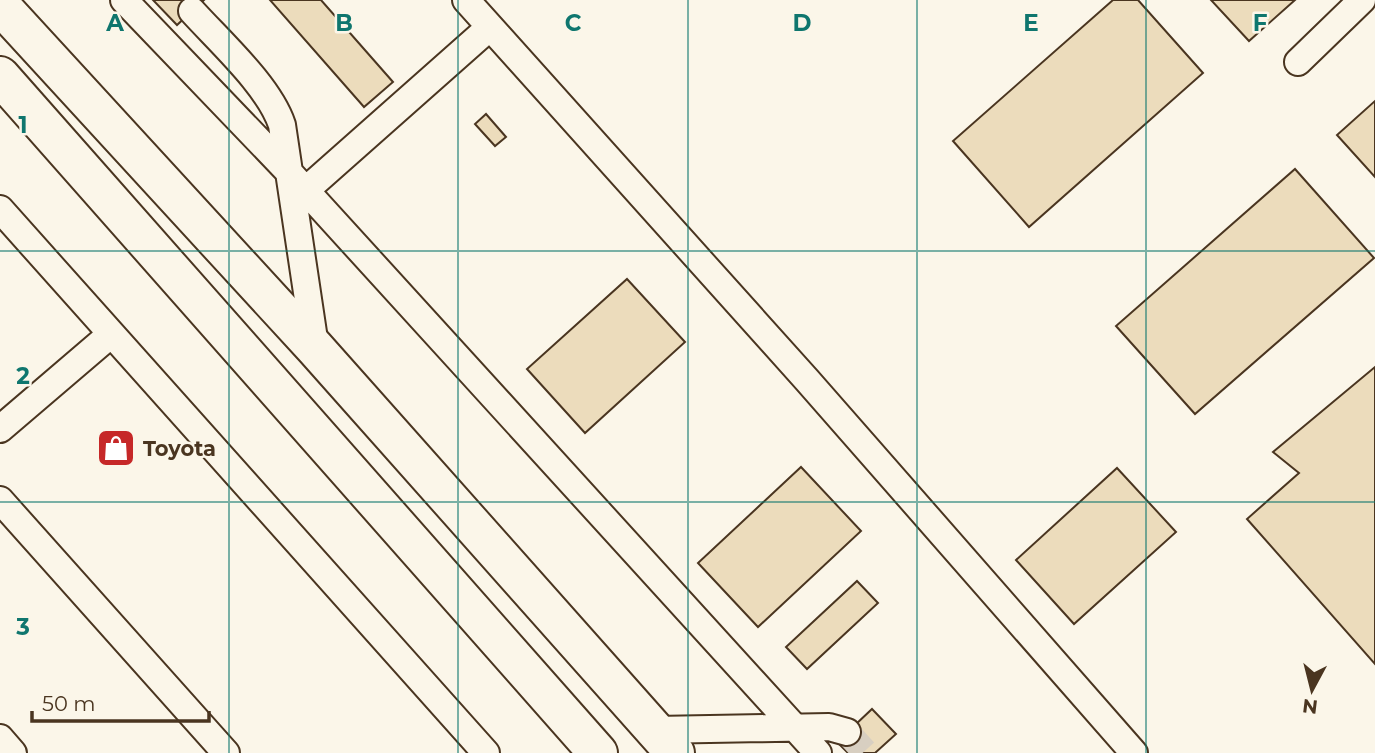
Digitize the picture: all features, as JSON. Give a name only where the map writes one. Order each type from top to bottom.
[{"type":"highway","points":[[0,5],[315,348],[665,741]]},
{"type":"highway","points":[[0,76],[598,753]]},
{"type":"street","points":[[124,0],[306,190],[817,753]]},
{"type":"street","points":[[466,0],[807,380],[1134,753]]},
{"type":"street","points":[[1298,62],[1362,0]]},
{"type":"street","points":[[192,11],[257,83],[277,110],[282,125],[315,348]]},
{"type":"street","points":[[306,190],[490,27]]},
{"type":"street","points":[[0,209],[486,753]]},
{"type":"street","points":[[0,429],[110,335]]},
{"type":"street","points":[[0,500],[226,753]]},
{"type":"street","points":[[665,741],[795,727],[829,727],[847,732]]},
{"type":"street","points":[[0,738],[13,753]]},
{"type":"building","points":[[153,0],[204,0],[177,25]]},
{"type":"building","points":[[270,0],[321,0],[393,82],[364,107]]},
{"type":"building","points":[[1113,0],[1138,0],[1203,73],[1029,227],[953,141]]},
{"type":"building","points":[[1211,0],[1295,0],[1249,41]]},
{"type":"building","points":[[1375,101],[1375,177],[1337,135]]},
{"type":"building","points":[[486,114],[506,137],[495,146],[475,124]]},
{"type":"building","points":[[1295,169],[1374,258],[1195,414],[1116,326]]},
{"type":"building","points":[[627,279],[685,342],[585,433],[527,369]]},
{"type":"building","points":[[1375,367],[1375,664],[1247,519],[1299,473],[1273,452]]},
{"type":"building","points":[[801,467],[861,531],[758,627],[698,563]]},
{"type":"building","points":[[1117,468],[1176,532],[1074,624],[1016,560]]},
{"type":"building","points":[[857,581],[878,603],[807,669],[786,647]]},
{"type":"building","points":[[872,709],[896,734],[875,753],[848,753],[837,742]]},
{"type":"tunnel","points":[[847,732],[866,753]]},
{"type":"place","name":"Toyota","points":[[116,448]]}]
